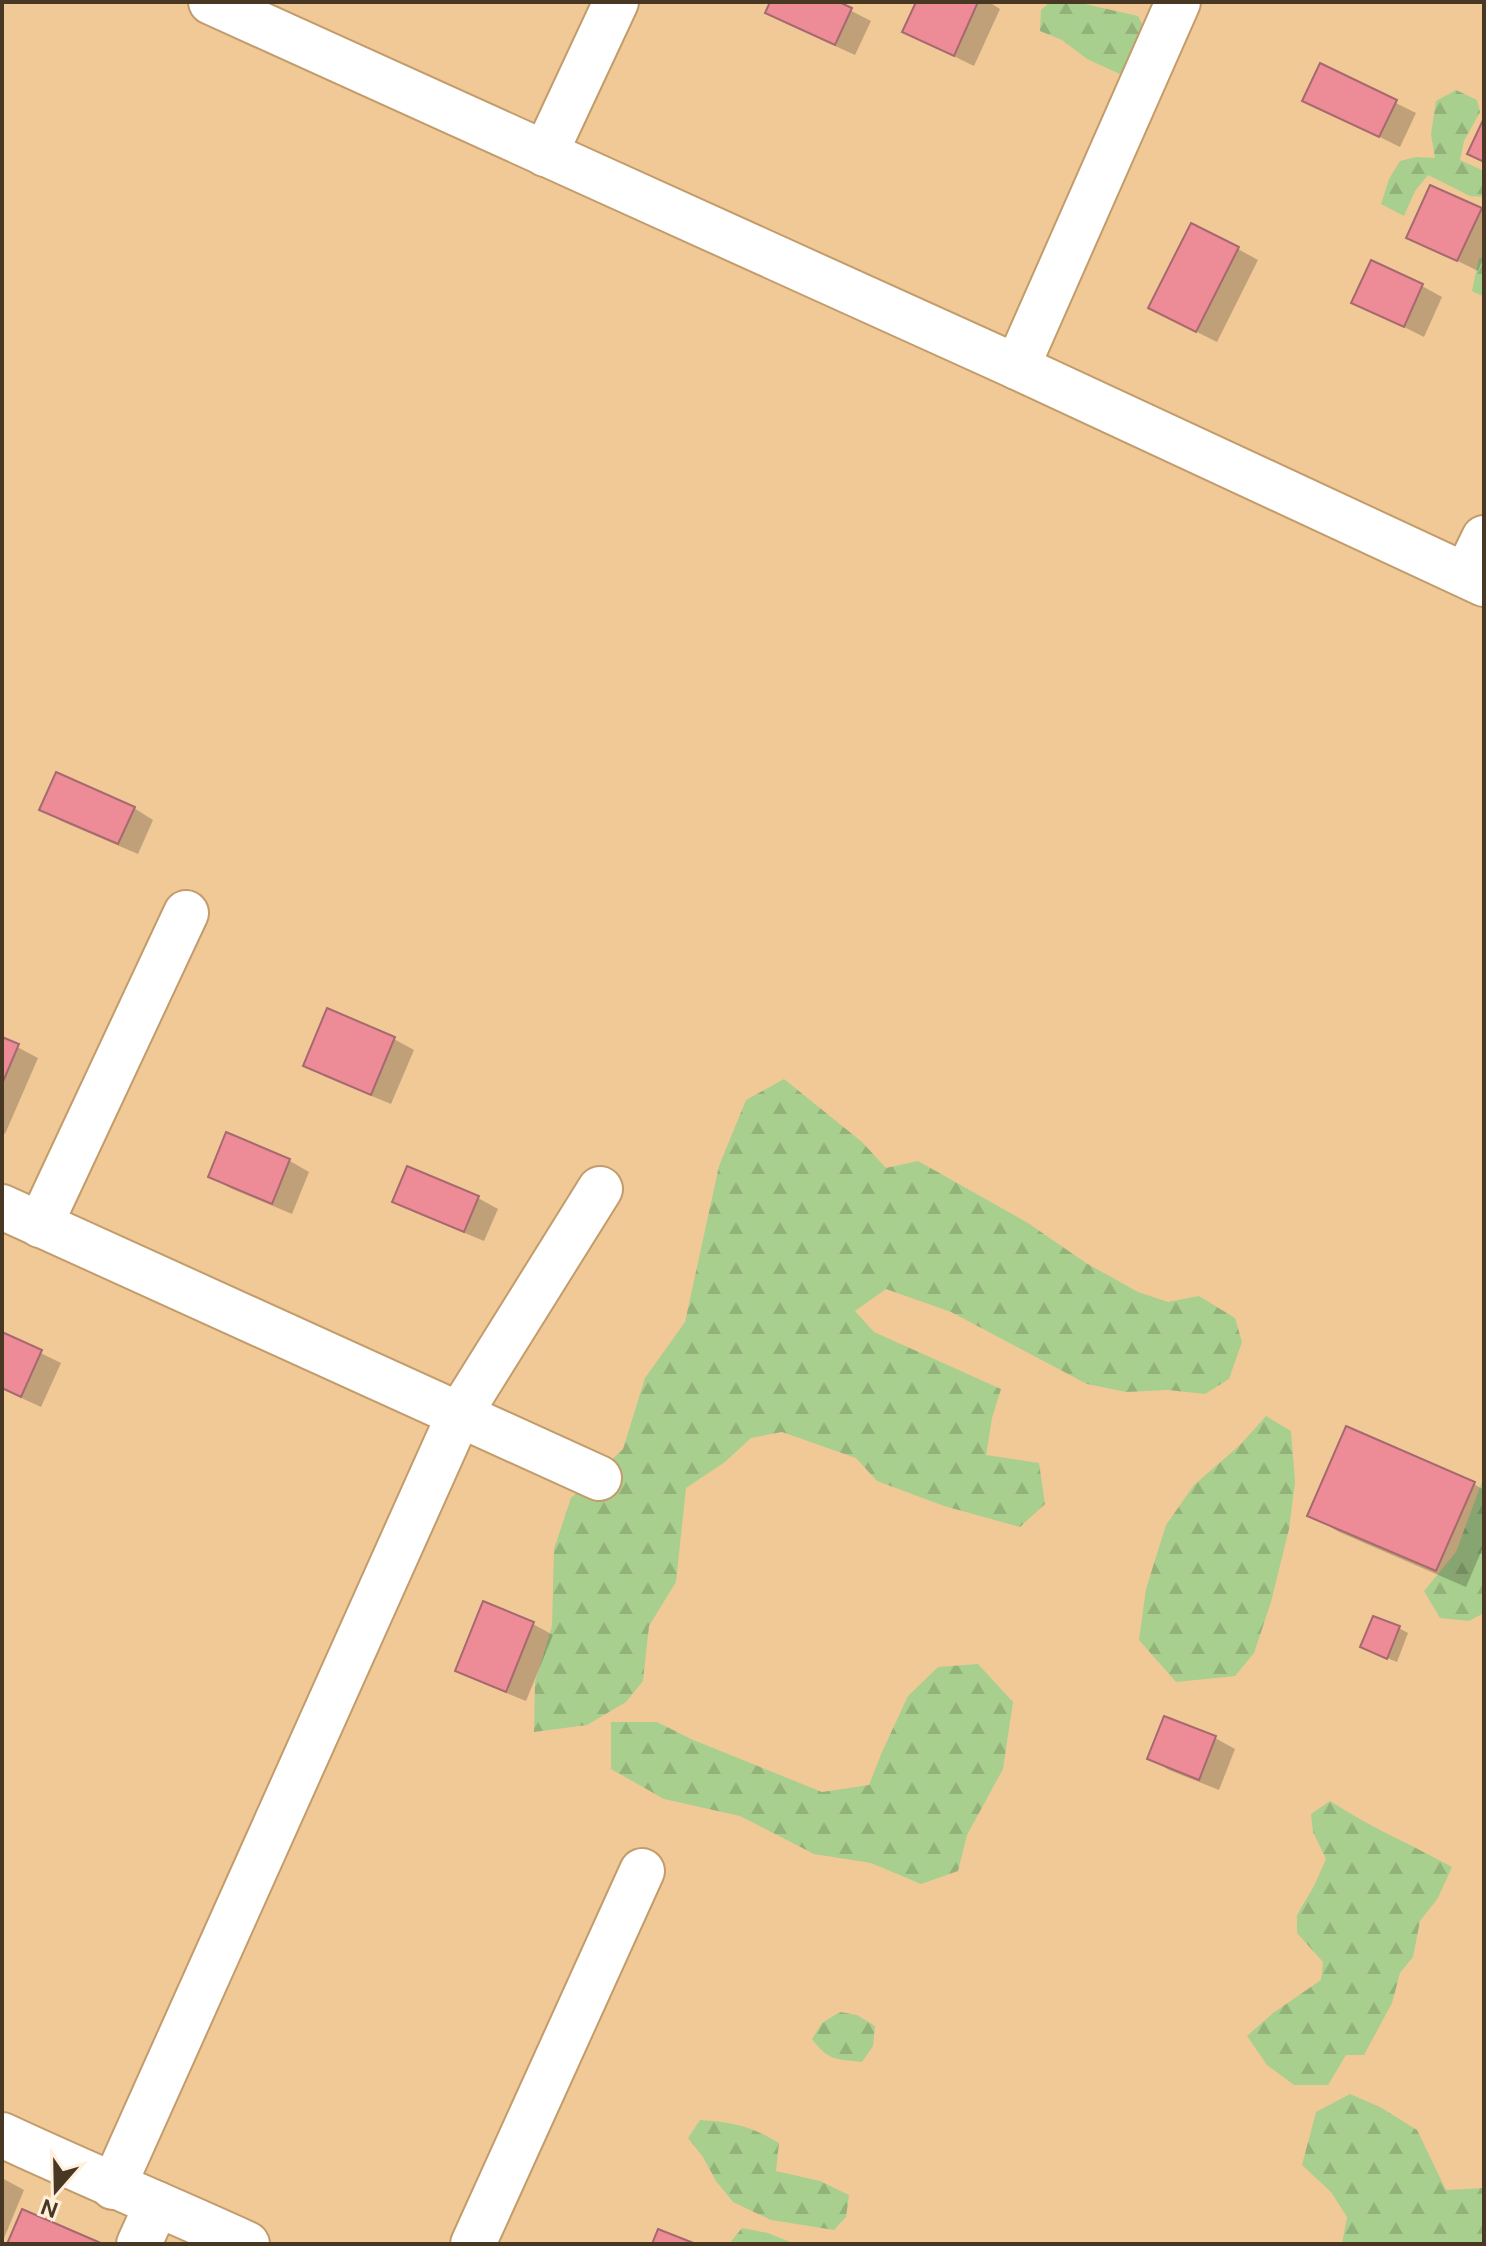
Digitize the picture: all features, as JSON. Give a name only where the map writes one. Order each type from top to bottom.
[{"type":"street","points":[[211,2],[1017,367],[1478,566]]},
{"type":"street","points":[[545,154],[616,2]]},
{"type":"street","points":[[1017,367],[1178,2]]},
{"type":"street","points":[[186,913],[21,1216],[599,1478]]},
{"type":"street","points":[[113,2187],[459,1415],[600,1189]]},
{"type":"street","points":[[473,2244],[642,1871]]},
{"type":"street","points":[[2,2135],[247,2244]]},
{"type":"street","points":[[139,2244],[157,2204]]},
{"type":"green space","points":[[1050,2],[1076,2],[1138,16],[1151,41],[1122,75],[1087,59],[1062,40],[1040,31],[1041,10]]},
{"type":"green space","points":[[1456,90],[1477,100],[1480,112],[1464,141],[1460,160],[1484,171],[1484,197],[1470,196],[1428,175],[1415,191],[1404,216],[1381,204],[1389,179],[1400,161],[1416,157],[1435,158],[1431,134],[1436,101]]},
{"type":"green space","points":[[1479,258],[1484,258],[1484,297],[1472,291]]},
{"type":"green space","points":[[784,1079],[862,1142],[886,1168],[918,1161],[1028,1223],[1086,1263],[1138,1292],[1168,1302],[1199,1296],[1235,1318],[1242,1342],[1229,1379],[1205,1394],[1168,1390],[1126,1392],[1087,1384],[951,1312],[886,1289],[855,1311],[874,1332],[1001,1389],[986,1455],[1039,1463],[1045,1504],[1020,1527],[944,1506],[877,1481],[856,1458],[782,1432],[751,1438],[725,1462],[686,1488],[676,1582],[649,1626],[643,1681],[626,1702],[587,1725],[534,1732],[535,1682],[552,1626],[554,1549],[571,1498],[623,1449],[645,1378],[685,1322],[719,1166],[746,1100]]},
{"type":"green space","points":[[1266,1416],[1291,1431],[1295,1482],[1289,1529],[1271,1602],[1254,1653],[1235,1676],[1176,1682],[1139,1640],[1146,1589],[1166,1525],[1194,1485],[1240,1445]]},
{"type":"green space","points":[[1484,1476],[1484,1613],[1469,1621],[1440,1618],[1424,1591],[1456,1552]]},
{"type":"green space","points":[[978,1664],[1013,1702],[1003,1769],[967,1835],[958,1871],[921,1884],[871,1863],[814,1854],[740,1816],[664,1799],[611,1769],[611,1722],[657,1722],[822,1792],[869,1785],[908,1696],[938,1667]]},
{"type":"green space","points":[[1330,1801],[1452,1867],[1438,1898],[1420,1921],[1413,1957],[1400,1973],[1392,2003],[1364,2055],[1346,2055],[1328,2085],[1294,2085],[1267,2065],[1247,2036],[1273,2013],[1321,1980],[1323,1962],[1297,1933],[1297,1915],[1326,1859],[1313,1832],[1311,1814]]},
{"type":"green space","points":[[840,2012],[857,2015],[875,2026],[873,2046],[862,2062],[834,2058],[812,2039],[822,2023]]},
{"type":"green space","points":[[1350,2094],[1380,2107],[1417,2130],[1446,2190],[1484,2188],[1484,2244],[1342,2244],[1347,2217],[1331,2192],[1302,2165],[1316,2112]]},
{"type":"green space","points":[[700,2120],[741,2126],[779,2143],[776,2171],[820,2181],[849,2195],[846,2217],[834,2230],[771,2220],[733,2202],[688,2138]]},
{"type":"green space","points":[[742,2228],[768,2233],[795,2244],[729,2244]]},
{"type":"building","points":[[770,2],[839,2],[852,8],[835,45],[765,13]]},
{"type":"building","points":[[916,2],[978,2],[954,56],[902,32]]},
{"type":"building","points":[[1320,63],[1397,100],[1379,137],[1302,101]]},
{"type":"building","points":[[1484,118],[1484,162],[1467,154]]},
{"type":"building","points":[[1430,185],[1482,208],[1457,261],[1406,238]]},
{"type":"building","points":[[1191,223],[1239,247],[1196,332],[1148,308]]},
{"type":"building","points":[[1371,260],[1423,284],[1404,327],[1351,303]]},
{"type":"building","points":[[56,772],[135,807],[118,844],[39,810]]},
{"type":"building","points":[[327,1008],[395,1037],[371,1095],[303,1066]]},
{"type":"building","points":[[2,1037],[19,1044],[2,1084]]},
{"type":"building","points":[[226,1132],[290,1159],[272,1204],[208,1177]]},
{"type":"building","points":[[407,1166],[479,1196],[464,1232],[392,1202]]},
{"type":"building","points":[[2,1332],[42,1350],[21,1397],[2,1388]]},
{"type":"building","points":[[1346,1426],[1475,1482],[1436,1571],[1307,1516]]},
{"type":"building","points":[[483,1601],[534,1622],[506,1692],[455,1671]]},
{"type":"building","points":[[1373,1616],[1400,1626],[1387,1659],[1360,1647]]},
{"type":"building","points":[[1164,1716],[1216,1736],[1199,1780],[1147,1759]]},
{"type":"building","points":[[22,2209],[103,2244],[7,2244]]},
{"type":"building","points":[[658,2229],[696,2244],[652,2244]]}]
